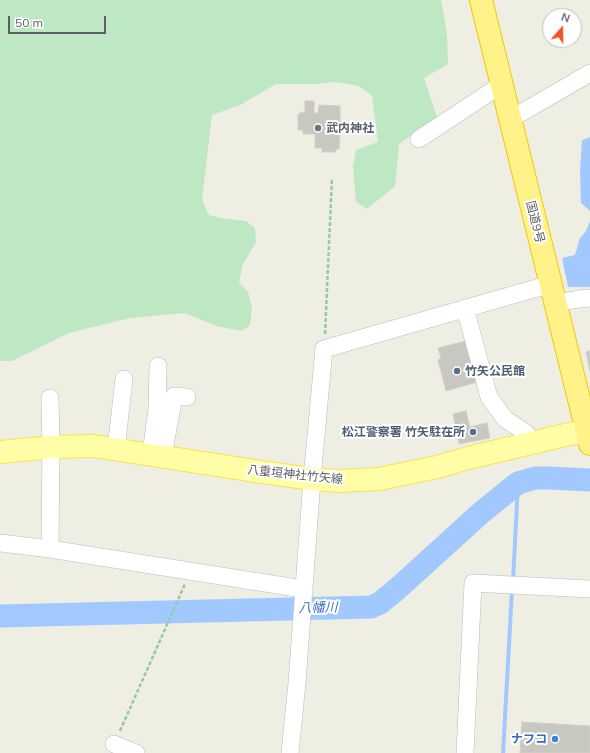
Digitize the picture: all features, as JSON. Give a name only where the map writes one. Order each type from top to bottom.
[{"type":"highway","name":"国道9号","points":[[481,0],[589,436]]},
{"type":"main road","name":"八重垣神社竹矢線","points":[[0,452],[51,447],[94,446],[312,479],[339,481],[379,479],[437,467],[468,458],[529,444],[589,436]]},
{"type":"street","points":[[509,116],[520,113],[590,73]]},
{"type":"street","points":[[419,139],[501,85]]},
{"type":"street","points":[[290,753],[324,349],[465,308],[553,294],[579,299],[590,298]]},
{"type":"street","points":[[465,308],[489,397],[505,419],[526,433],[529,444]]},
{"type":"street","points":[[157,455],[158,366]]},
{"type":"street","points":[[116,449],[124,380]]},
{"type":"street","points":[[157,455],[174,396],[187,397]]},
{"type":"street","points":[[50,398],[50,549]]},
{"type":"street","points":[[0,543],[50,549],[191,572],[302,602]]},
{"type":"street","points":[[465,753],[473,583],[590,589]]},
{"type":"street","points":[[114,744],[136,753]]},
{"type":"path","points":[[324,349],[332,178]]},
{"type":"path","points":[[114,744],[191,572]]},
{"type":"green space","points":[[0,0],[441,0],[447,34],[448,64],[424,78],[437,117],[399,144],[395,186],[367,209],[356,202],[353,166],[356,150],[378,142],[372,96],[359,86],[335,82],[316,84],[276,84],[240,105],[212,115],[202,200],[209,215],[220,218],[246,221],[255,228],[256,242],[243,264],[239,282],[248,292],[252,307],[250,325],[242,331],[216,326],[185,313],[130,318],[69,333],[12,361],[0,361]]},
{"type":"water","points":[[590,137],[590,211],[581,203],[580,171],[582,140]]},
{"type":"water","points":[[590,221],[590,287],[568,287],[562,258],[575,255],[580,238],[586,231]]},
{"type":"building","name":"武内神社","points":[[305,101],[314,101],[314,113],[318,113],[319,105],[340,106],[340,125],[338,125],[338,130],[336,130],[336,133],[340,133],[339,149],[336,149],[335,152],[322,152],[322,148],[315,148],[315,134],[303,134],[303,130],[298,130],[298,114],[300,114],[300,112],[305,113]]},
{"type":"building","name":"竹矢公民館","points":[[466,341],[477,382],[446,391],[438,360],[441,359],[438,348]]},
{"type":"building","points":[[589,351],[590,355],[590,371],[586,352]]},
{"type":"building","name":"松江警察署 竹矢駐在所","points":[[466,411],[470,427],[487,423],[490,438],[459,444],[453,414]]},
{"type":"building","name":"ナフコ","points":[[522,722],[590,726],[590,753],[520,753]]},
{"type":"waterway","name":"八幡川","points":[[0,616],[371,607],[380,603],[396,590],[482,512],[518,483],[535,478],[590,480]]},
{"type":"waterway","points":[[513,581],[518,483]]},
{"type":"waterway","points":[[503,753],[512,590]]},
{"type":"place","name":"武内神社","points":[[318,128]]},
{"type":"place","name":"竹矢公民館","points":[[457,371]]},
{"type":"place","name":"松江警察署 竹矢駐在所","points":[[473,432]]},
{"type":"place","name":"ナフコ","points":[[555,739]]}]
